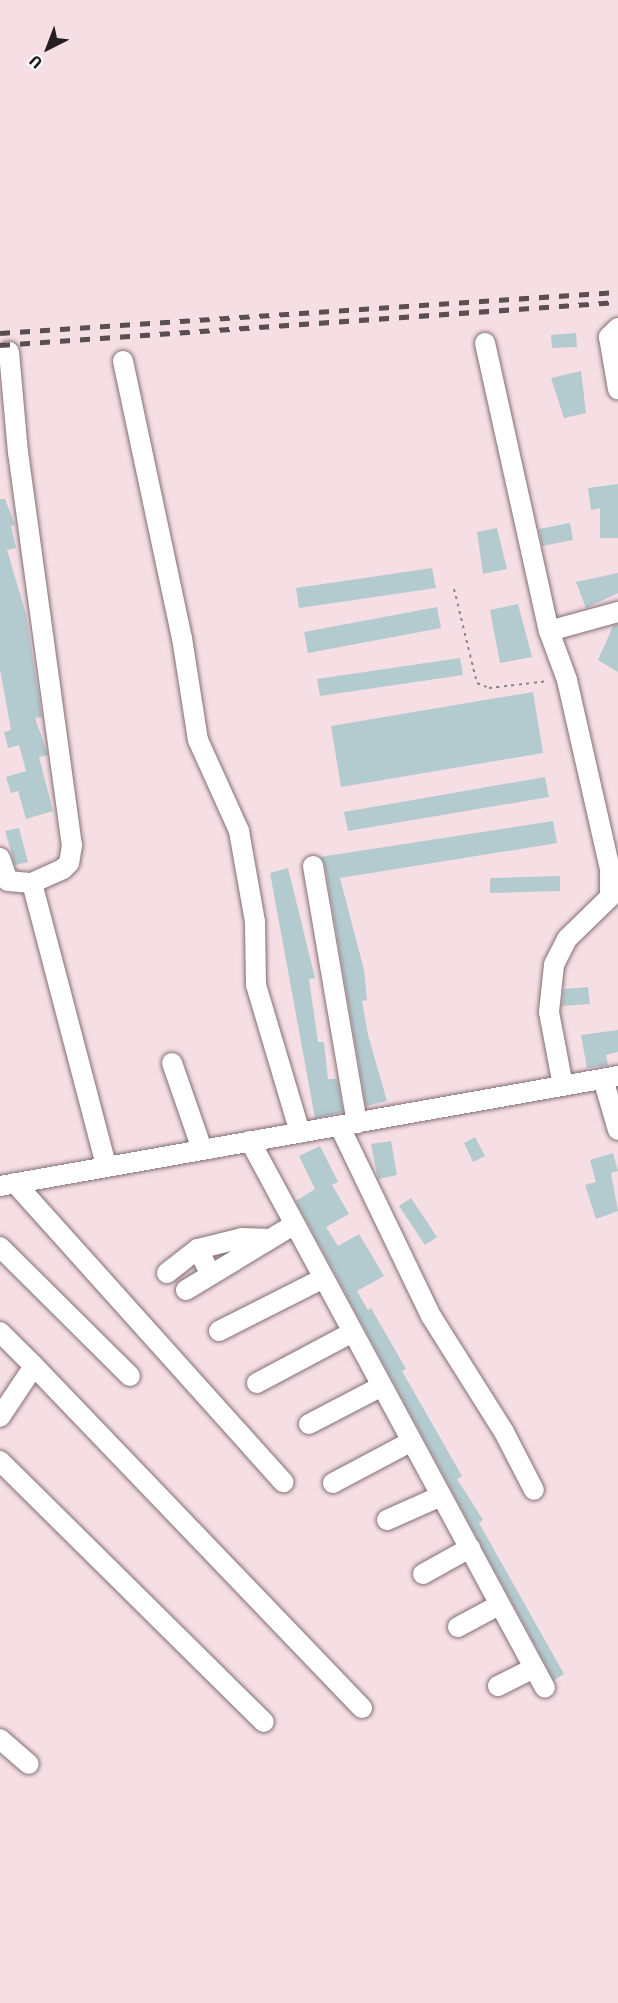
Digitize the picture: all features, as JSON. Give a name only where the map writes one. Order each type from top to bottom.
[{"type":"street","points":[[618,328],[609,337],[618,389]]},
{"type":"street","points":[[485,342],[549,631],[567,680],[611,883],[610,897],[567,939],[554,965],[549,1012],[563,1086]]},
{"type":"street","points":[[0,858],[5,879],[13,883],[32,883],[63,869],[69,863],[72,845],[9,452],[9,352]]},
{"type":"street","points":[[123,362],[182,638],[198,740],[242,840],[255,922],[256,985],[300,1133]]},
{"type":"street","points":[[549,631],[618,612]]},
{"type":"street","points":[[313,866],[348,1125],[431,1316],[504,1432],[534,1490]]},
{"type":"street","points":[[32,883],[105,1165]]},
{"type":"street","points":[[172,1064],[202,1149]]},
{"type":"street","points":[[7,1185],[105,1165],[348,1125],[610,1078],[618,1130]]},
{"type":"street","points":[[250,1141],[351,1333],[545,1688]]},
{"type":"street","points":[[7,1185],[283,1482]]},
{"type":"street","points":[[186,1290],[210,1273],[234,1262],[265,1239],[295,1224]]},
{"type":"street","points":[[167,1273],[198,1249],[242,1238],[265,1239]]},
{"type":"street","points":[[0,1247],[130,1376]]},
{"type":"street","points":[[198,1249],[210,1273]]},
{"type":"street","points":[[219,1331],[322,1279]]},
{"type":"street","points":[[0,1332],[362,1708]]},
{"type":"street","points":[[257,1383],[351,1333]]},
{"type":"street","points":[[0,1418],[34,1366]]},
{"type":"street","points":[[309,1424],[382,1386]]},
{"type":"street","points":[[333,1483],[412,1441]]},
{"type":"street","points":[[0,1461],[264,1722]]},
{"type":"street","points":[[387,1520],[441,1496]]},
{"type":"street","points":[[423,1574],[470,1548]]},
{"type":"street","points":[[458,1627],[499,1605]]},
{"type":"street","points":[[498,1686],[534,1668]]},
{"type":"street","points":[[0,1739],[29,1764]]},
{"type":"path","points":[[454,589],[477,683],[489,688],[567,680]]},
{"type":"building","points":[[576,333],[577,347],[552,348],[551,335]]},
{"type":"building","points":[[581,371],[586,413],[564,418],[551,378]]},
{"type":"building","points":[[618,484],[618,538],[600,538],[600,508],[591,510],[588,488]]},
{"type":"building","points":[[0,499],[5,499],[15,525],[11,526],[16,548],[7,550],[26,614],[42,717],[35,718],[48,755],[39,757],[53,811],[26,819],[18,791],[11,793],[6,777],[26,771],[19,745],[8,748],[4,732],[11,730],[0,669]]},
{"type":"building","points":[[570,523],[573,540],[542,546],[539,529]]},
{"type":"building","points":[[497,528],[507,569],[483,574],[477,532]]},
{"type":"building","points":[[432,568],[436,588],[299,608],[296,588]]},
{"type":"building","points":[[618,573],[618,593],[586,608],[576,582]]},
{"type":"building","points":[[518,604],[532,657],[500,663],[490,610]]},
{"type":"building","points":[[437,607],[441,628],[308,653],[304,632]]},
{"type":"building","points":[[618,624],[618,672],[598,660],[613,626]]},
{"type":"building","points":[[460,658],[463,675],[320,696],[317,679]]},
{"type":"building","points":[[533,692],[543,753],[341,787],[331,726]]},
{"type":"building","points":[[545,777],[549,797],[348,831],[344,812]]},
{"type":"building","points":[[553,821],[557,843],[340,878],[364,970],[367,1000],[362,1001],[368,1035],[387,1101],[366,1106],[325,864],[320,857]]},
{"type":"building","points":[[19,828],[28,862],[15,865],[5,831]]},
{"type":"building","points":[[288,868],[315,978],[309,979],[318,1042],[324,1042],[328,1079],[337,1079],[343,1112],[315,1118],[270,873]]},
{"type":"building","points":[[560,876],[560,891],[490,893],[490,878]]},
{"type":"building","points":[[588,987],[590,1004],[562,1006],[564,989]]},
{"type":"building","points":[[618,1030],[618,1052],[606,1055],[608,1065],[587,1068],[581,1035]]},
{"type":"building","points":[[475,1137],[485,1156],[473,1162],[464,1143]]},
{"type":"building","points":[[391,1141],[397,1175],[378,1179],[371,1144]]},
{"type":"building","points":[[320,1146],[338,1182],[332,1185],[349,1214],[326,1227],[338,1246],[359,1234],[384,1276],[357,1291],[368,1310],[371,1308],[406,1369],[402,1371],[462,1476],[457,1479],[483,1520],[479,1523],[564,1674],[554,1680],[296,1201],[315,1189],[299,1156]]},
{"type":"building","points":[[613,1153],[618,1171],[611,1173],[618,1211],[596,1219],[585,1185],[596,1182],[590,1160]]},
{"type":"building","points":[[411,1198],[437,1237],[425,1245],[399,1206]]},
{"type":"railway","points":[[0,333],[618,292]]},
{"type":"railway","points":[[0,345],[618,302]]}]
